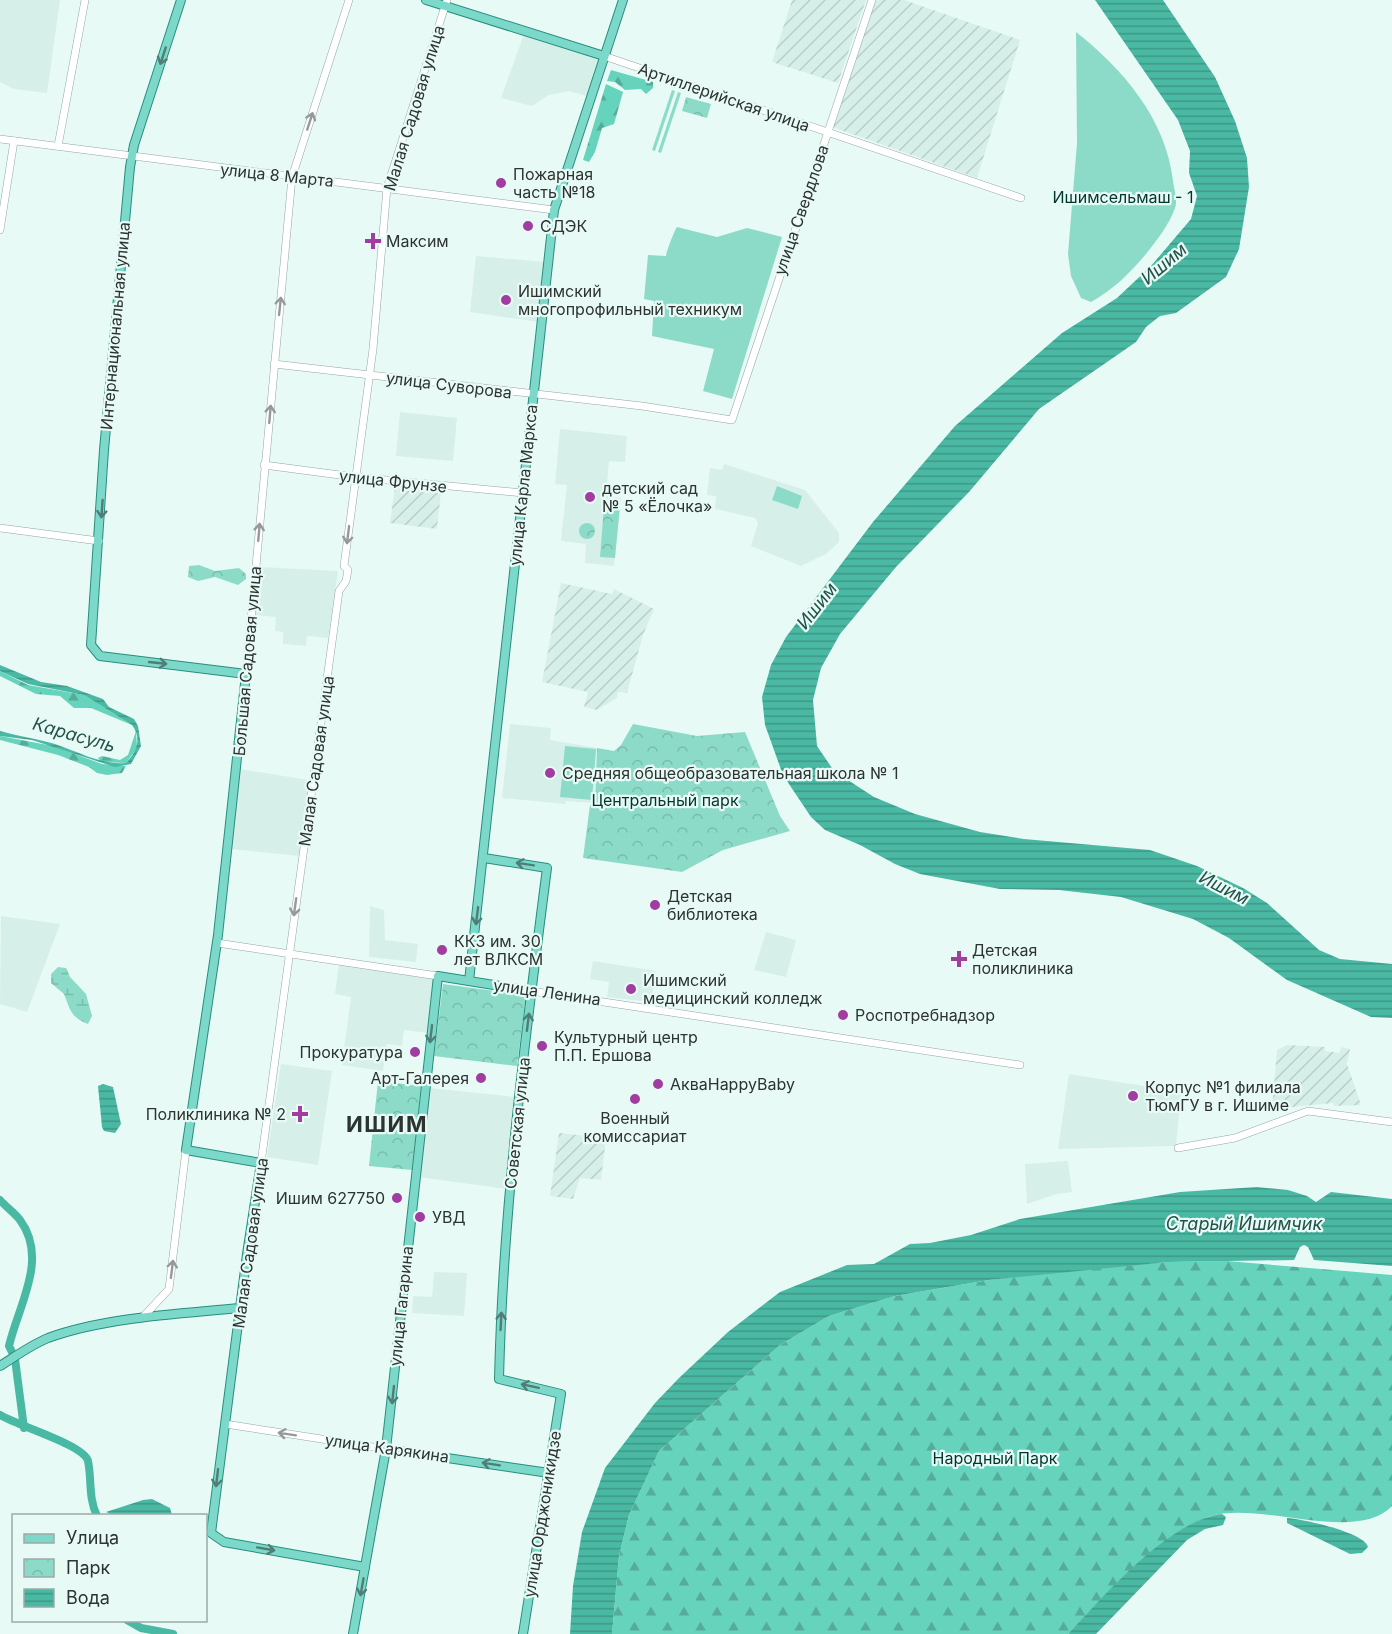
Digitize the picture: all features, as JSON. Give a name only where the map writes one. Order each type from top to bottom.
[{"type":"main road","name":"Интернациональная улица","points":[[181,0],[132,156],[112,347],[91,639],[95,652],[100,656],[246,674]]},
{"type":"main road","name":"Артиллерийская улица","points":[[426,0],[446,3],[604,56]]},
{"type":"main road","name":"улица Карла Маркса","points":[[469,981],[554,210],[623,0]]},
{"type":"main road","name":"Большая Садовая улица","points":[[186,1150],[217,943],[246,674]]},
{"type":"main road","name":"Советская улица","points":[[484,858],[547,868],[531,990],[509,1197],[499,1379],[561,1394]]},
{"type":"main road","name":"улица Ленина","points":[[438,976],[531,990]]},
{"type":"main road","name":"улица Гагарина","points":[[354,1634],[386,1449],[438,976]]},
{"type":"main road","points":[[186,1150],[261,1163]]},
{"type":"main road","name":"Малая Садовая улица","points":[[261,1163],[211,1533],[224,1542],[365,1567]]},
{"type":"main road","points":[[0,1366],[50,1338],[143,1317],[240,1308]]},
{"type":"main road","name":"улица Орджоникидзе","points":[[523,1634],[561,1394]]},
{"type":"main road","name":"улица Карякина","points":[[386,1449],[549,1473]]},
{"type":"street","points":[[58,147],[85,0]]},
{"type":"street","name":"Большая Садовая улица","points":[[246,674],[292,177],[349,0]]},
{"type":"street","name":"улица Свердлова","points":[[732,420],[872,0]]},
{"type":"street","name":"Малая Садовая улица","points":[[261,1163],[339,591],[346,581],[348,570],[344,566],[370,375],[387,188],[446,3]]},
{"type":"street","name":"Артиллерийская улица","points":[[604,56],[1021,198]]},
{"type":"street","name":"улица 8 Марта","points":[[0,139],[554,210]]},
{"type":"street","points":[[0,230],[14,141]]},
{"type":"street","name":"улица Суворова","points":[[274,364],[642,406],[732,420]]},
{"type":"street","name":"улица Фрунзе","points":[[264,465],[355,477],[523,493]]},
{"type":"street","points":[[0,528],[99,541]]},
{"type":"street","name":"улица Ленина","points":[[217,943],[438,976]]},
{"type":"street","name":"улица Ленина","points":[[531,990],[1020,1065]]},
{"type":"street","points":[[1178,1148],[1235,1138],[1308,1111],[1392,1122]]},
{"type":"street","name":"Большая Садовая улица","points":[[143,1317],[169,1289],[186,1150]]},
{"type":"street","name":"улица Карякина","points":[[225,1424],[386,1449]]},
{"type":"shaded area","points":[[0,0],[60,0],[47,93],[14,89],[0,82]]},
{"type":"shaded area","points":[[792,0],[866,0],[838,83],[772,62]]},
{"type":"shaded area","points":[[876,0],[904,0],[1020,40],[977,178],[832,127]]},
{"type":"shaded area","points":[[524,34],[600,58],[587,96],[569,91],[549,95],[532,106],[501,98]]},
{"type":"shaded area","name":"Ишимский многопрофильный техникум","points":[[476,256],[545,262],[538,322],[470,312]]},
{"type":"shaded area","points":[[400,412],[457,418],[453,461],[396,456]]},
{"type":"shaded area","name":"детский сад № 5 «Ёлочка»","points":[[560,429],[627,436],[625,462],[609,461],[606,495],[621,498],[614,566],[585,563],[586,544],[561,541],[567,485],[555,484]]},
{"type":"shaded area","points":[[724,464],[805,490],[839,533],[839,542],[826,554],[801,566],[751,546],[758,523],[755,518],[715,509],[716,496],[707,495],[710,468],[722,470]]},
{"type":"shaded area","points":[[395,486],[441,492],[437,529],[390,523]]},
{"type":"shaded area","points":[[260,567],[338,571],[328,638],[307,636],[306,646],[283,644],[283,632],[275,631],[276,617],[256,615]]},
{"type":"shaded area","points":[[561,583],[612,594],[614,589],[654,609],[643,635],[627,693],[618,692],[617,698],[597,710],[584,707],[588,692],[542,682]]},
{"type":"shaded area","name":"Средняя общеобразовательная школа № 1","points":[[510,724],[551,728],[550,740],[597,748],[594,803],[566,801],[565,804],[502,798]]},
{"type":"shaded area","points":[[239,769],[309,780],[300,856],[230,849]]},
{"type":"shaded area","points":[[370,906],[384,910],[385,940],[418,944],[416,962],[369,957]]},
{"type":"shaded area","points":[[1,916],[60,924],[27,1012],[0,1004]]},
{"type":"shaded area","points":[[766,932],[796,940],[786,977],[754,970]]},
{"type":"shaded area","name":"Ишимский медицинский колледж","points":[[593,961],[656,971],[651,1002],[607,997],[609,982],[590,979]]},
{"type":"shaded area","points":[[339,964],[436,979],[429,1033],[404,1030],[402,1046],[387,1044],[383,1071],[342,1065],[351,997],[335,994]]},
{"type":"shaded area","points":[[1287,1045],[1325,1047],[1325,1051],[1339,1053],[1341,1047],[1350,1049],[1347,1064],[1361,1105],[1334,1106],[1333,1103],[1272,1109],[1277,1050]]},
{"type":"shaded area","name":"Поликлиника № 2","points":[[281,1064],[332,1071],[318,1165],[267,1157]]},
{"type":"shaded area","points":[[1069,1074],[1181,1092],[1176,1146],[1058,1149]]},
{"type":"shaded area","points":[[430,1088],[516,1097],[506,1189],[419,1177]]},
{"type":"shaded area","points":[[559,1133],[606,1138],[601,1180],[580,1178],[573,1199],[550,1196]]},
{"type":"shaded area","points":[[1068,1161],[1072,1192],[1057,1194],[1027,1204],[1025,1164]]},
{"type":"shaded area","points":[[434,1272],[467,1273],[464,1316],[412,1313],[413,1296],[432,1297]]},
{"type":"green space","name":"Ишимсельмаш - 1","points":[[1076,32],[1126,79],[1152,116],[1169,158],[1176,198],[1176,205],[1169,220],[1146,254],[1121,281],[1091,302],[1081,298],[1071,276],[1068,254],[1077,143]]},
{"type":"green space","points":[[611,70],[653,82],[653,88],[646,94],[641,89],[625,90],[615,82],[607,81]]},
{"type":"green space","points":[[606,84],[623,92],[614,124],[602,128],[595,152],[589,162],[583,160]]},
{"type":"green space","points":[[672,90],[675,91],[655,151],[652,150]]},
{"type":"green space","points":[[678,92],[681,93],[661,153],[658,152]]},
{"type":"green space","points":[[686,97],[711,104],[707,118],[682,111]]},
{"type":"green space","points":[[677,227],[717,237],[747,228],[782,237],[732,399],[703,391],[714,349],[652,336],[654,301],[644,299],[648,255],[666,256]]},
{"type":"green space","points":[[777,486],[802,496],[798,509],[772,500]]},
{"type":"green space","points":[[604,506],[620,506],[615,558],[600,557]]},
{"type":"green space","points":[[587,523],[595,531],[587,539],[579,531]]},
{"type":"green space","points":[[199,565],[215,571],[239,568],[246,574],[246,579],[238,585],[215,577],[198,581],[188,577],[189,566]]},
{"type":"green space","points":[[0,671],[28,685],[84,695],[132,725],[91,708],[74,708],[60,696],[36,694],[0,676]]},
{"type":"green space","name":"Центральный парк","points":[[633,724],[697,736],[745,732],[780,816],[790,831],[723,850],[682,872],[583,858],[590,805],[595,804],[597,748],[614,751],[621,745]]},
{"type":"green space","points":[[136,731],[137,748],[126,763],[101,762],[98,758],[102,756],[120,760],[128,755]]},
{"type":"green space","points":[[0,736],[53,746],[102,764],[126,766],[122,773],[107,775],[97,773],[89,767],[58,755],[0,740]]},
{"type":"green space","points":[[565,746],[596,749],[592,800],[560,797]]},
{"type":"green space","points":[[58,967],[66,968],[70,977],[86,994],[92,1016],[88,1024],[74,1015],[64,994],[51,983],[51,974]]},
{"type":"green space","points":[[443,984],[526,995],[517,1066],[434,1056]]},
{"type":"green space","points":[[378,1081],[421,1086],[412,1170],[369,1166]]},
{"type":"green space","name":"Народный Парк","points":[[1227,1261],[1392,1275],[1392,1506],[1376,1517],[1332,1522],[1255,1513],[1211,1516],[1174,1535],[1154,1550],[1068,1634],[612,1634],[619,1556],[629,1515],[659,1451],[780,1345],[829,1316],[895,1296],[989,1280],[1081,1269],[1168,1262]]},
{"type":"water","name":"Ишим","points":[[1095,0],[1163,0],[1215,77],[1235,121],[1247,158],[1249,187],[1239,249],[1226,277],[1176,313],[1160,316],[1146,327],[1136,342],[1039,409],[969,492],[896,567],[840,634],[821,668],[813,700],[817,746],[834,771],[874,797],[915,814],[980,832],[1024,839],[1150,850],[1197,866],[1243,888],[1267,903],[1319,950],[1340,959],[1392,964],[1392,1018],[1371,1017],[1287,980],[1229,938],[1193,919],[1121,897],[1059,890],[1000,889],[920,874],[895,864],[825,830],[811,817],[783,775],[765,725],[762,697],[771,665],[786,637],[873,522],[955,426],[1062,333],[1117,298],[1151,266],[1191,219],[1197,196],[1189,173],[1190,151],[1178,120]]},
{"type":"water","points":[[0,665],[41,682],[67,686],[103,699],[109,707],[134,719],[138,726],[141,746],[131,764],[115,767],[32,740],[0,736],[0,731],[55,744],[99,760],[117,763],[126,763],[137,745],[137,735],[132,725],[84,695],[28,684],[0,671]]},
{"type":"water","points":[[103,1084],[113,1087],[121,1124],[115,1133],[104,1131],[102,1127],[98,1086]]},
{"type":"water","name":"Старый Ишимчик","points":[[1257,1187],[1288,1190],[1307,1196],[1316,1202],[1331,1192],[1392,1199],[1392,1266],[1314,1260],[1308,1247],[1304,1245],[1300,1247],[1294,1260],[1168,1262],[989,1280],[895,1296],[829,1316],[780,1345],[659,1451],[629,1515],[619,1556],[612,1634],[570,1634],[573,1586],[582,1532],[605,1468],[655,1403],[679,1378],[728,1332],[780,1292],[847,1265],[874,1264],[910,1244],[930,1243],[971,1235],[1020,1219],[1180,1192]]},
{"type":"water","points":[[152,1499],[170,1508],[172,1514],[111,1514],[106,1512]]},
{"type":"water","points":[[1222,1514],[1226,1517],[1223,1525],[1205,1529],[1187,1540],[1096,1634],[1068,1634],[1118,1581],[1159,1545],[1180,1530],[1202,1519]]},
{"type":"water","points":[[1287,1518],[1345,1531],[1364,1541],[1368,1547],[1362,1553],[1350,1554],[1287,1523]]},
{"type":"waterway","points":[[0,1200],[20,1220],[28,1235],[32,1251],[29,1283],[9,1346],[12,1352]]},
{"type":"waterway","points":[[15,1359],[24,1428]]},
{"type":"waterway","points":[[0,1415],[63,1442],[84,1455],[88,1461],[92,1502],[96,1514]]},
{"type":"waterway","points":[[130,1622],[141,1628],[173,1634]]},
{"type":"place","name":"Пожарная часть №18","points":[[501,183]]},
{"type":"place","name":"СДЭК","points":[[528,226]]},
{"type":"place","name":"Максим","points":[[373,241]]},
{"type":"place","name":"Ишимский многопрофильный техникум","points":[[506,300]]},
{"type":"place","name":"детский сад № 5 «Ёлочка»","points":[[590,497]]},
{"type":"place","name":"Средняя общеобразовательная школа № 1","points":[[550,773]]},
{"type":"place","name":"Детская библиотека","points":[[655,905]]},
{"type":"place","name":"ККЗ им. 30 лет ВЛКСМ","points":[[442,950]]},
{"type":"place","name":"Детская поликлиника","points":[[959,959]]},
{"type":"place","name":"Ишимский медицинский колледж","points":[[631,989]]},
{"type":"place","name":"Роспотребнадзор","points":[[843,1015]]},
{"type":"place","name":"Культурный центр П.П. Ершова","points":[[542,1046]]},
{"type":"place","name":"Прокуратура","points":[[415,1052]]},
{"type":"place","name":"Арт-Галерея","points":[[481,1078]]},
{"type":"place","name":"АкваHappyBaby","points":[[658,1084]]},
{"type":"place","name":"Корпус №1 филиала ТюмГУ в г. Ишиме","points":[[1133,1096]]},
{"type":"place","name":"Военный комиссариат","points":[[635,1099]]},
{"type":"place","name":"Поликлиника № 2","points":[[300,1114]]},
{"type":"place","name":"Ишим 627750","points":[[397,1198]]},
{"type":"place","name":"УВД","points":[[420,1217]]},
{"type":"district","name":"ИШИМ","points":[[387,1124]]},
{"type":"water label","name":"Карасуль","points":[[74,735]]}]
